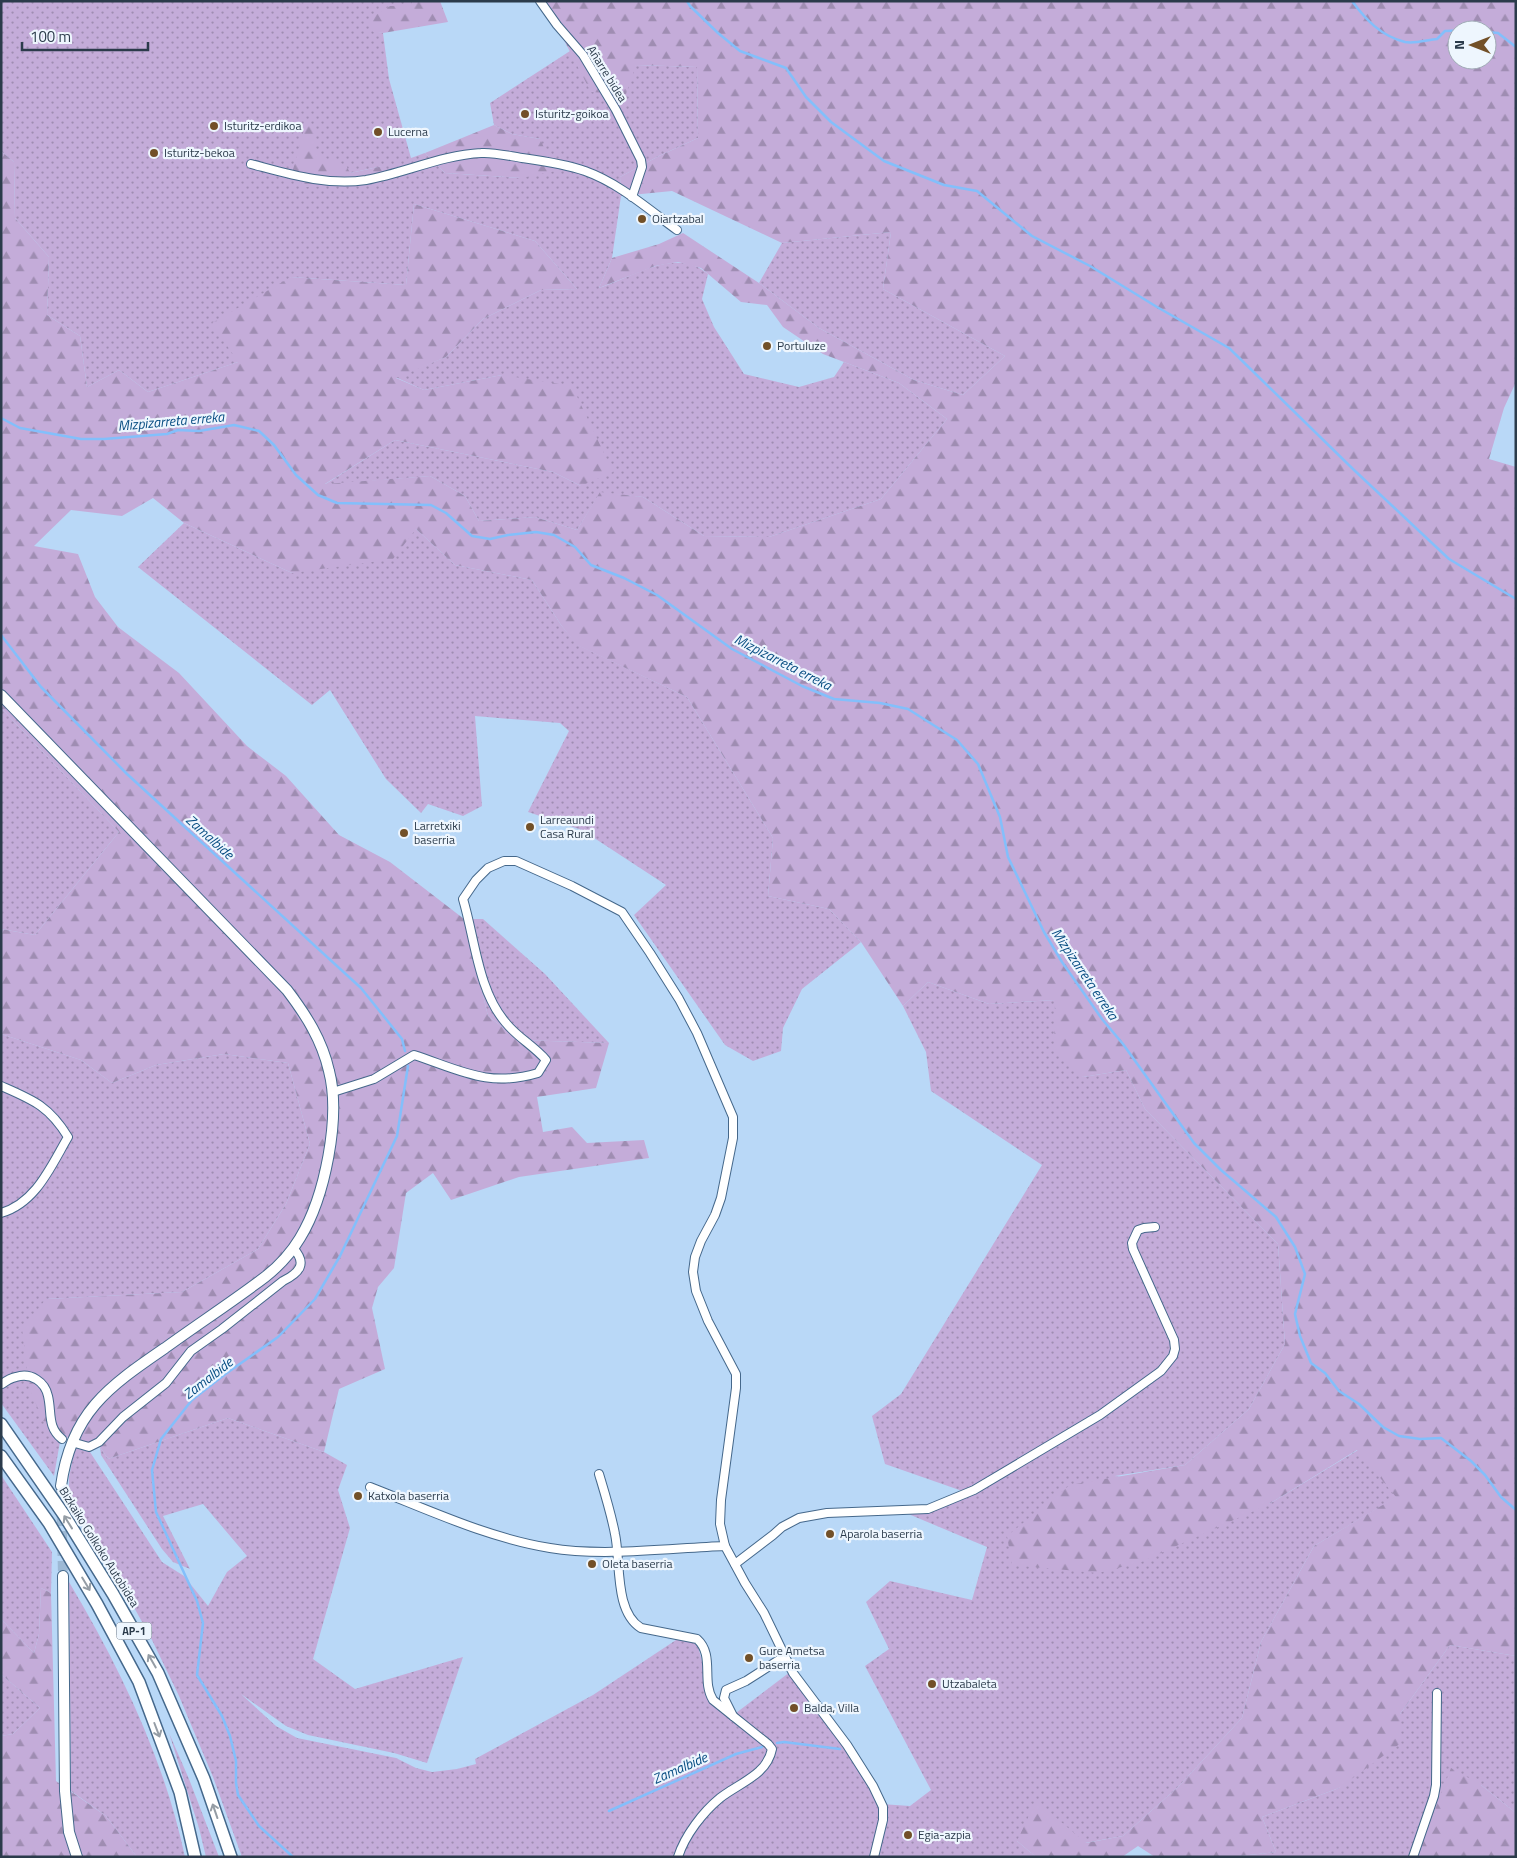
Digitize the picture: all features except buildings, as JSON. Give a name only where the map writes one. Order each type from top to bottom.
[{"type":"highway","name":"Bizkaiko Golkoko Autobidea","points":[[1,1424],[84,1546],[114,1594],[158,1672],[204,1779],[231,1857]]},
{"type":"highway","name":"AP-1","points":[[1,1456],[49,1523],[97,1604],[139,1682],[180,1792],[195,1857]]},
{"type":"main road","points":[[1,695],[287,990],[299,1005],[318,1038],[329,1071],[333,1092],[332,1135],[325,1169],[313,1211],[302,1236],[275,1269],[265,1278],[136,1368],[104,1393],[85,1417],[70,1445],[64,1464],[61,1486]]},
{"type":"main road","points":[[63,1576],[65,1791],[70,1832],[77,1857]]},
{"type":"street","name":"Añarre bidea","points":[[540,1],[595,75],[616,110],[641,160],[642,167],[632,197]]},
{"type":"street","points":[[251,164],[319,181],[364,180],[441,160],[482,152],[585,171],[605,180],[632,197],[677,230]]},
{"type":"street","points":[[333,1092],[374,1079],[414,1055],[444,1064],[468,1075],[506,1080],[538,1074],[546,1060],[506,1024],[494,1006],[479,966],[463,899],[476,880],[488,868],[504,861],[516,861],[572,886],[622,912],[679,999],[697,1033],[733,1117],[733,1138],[721,1198],[695,1257],[694,1272],[696,1291],[708,1321],[736,1374],[736,1388],[721,1500],[720,1524],[725,1546],[764,1613],[793,1673],[847,1745],[873,1786],[883,1807],[883,1820],[874,1857]]},
{"type":"street","points":[[1,1086],[42,1106],[60,1124],[68,1137],[42,1181],[28,1200],[19,1206],[1,1213]]},
{"type":"street","points":[[735,1564],[788,1522],[799,1518],[827,1513],[928,1509],[974,1490],[1100,1415],[1161,1371],[1173,1356],[1175,1349],[1174,1340],[1132,1243],[1138,1230],[1154,1227]]},
{"type":"street","points":[[76,1443],[90,1447],[99,1442],[123,1417],[166,1383],[191,1351],[283,1281],[294,1275],[300,1268],[301,1260],[293,1248]]},
{"type":"street","points":[[2,1384],[16,1376],[23,1375],[31,1376],[38,1380],[48,1397],[50,1422],[56,1435],[62,1439]]},
{"type":"street","points":[[599,1474],[616,1536],[619,1576],[629,1616],[635,1624],[642,1628],[690,1636],[703,1644],[706,1651],[708,1692],[720,1707],[772,1749],[767,1763],[751,1778],[714,1803],[690,1832],[678,1857]]},
{"type":"street","points":[[370,1487],[493,1535],[552,1548],[578,1551],[616,1551],[725,1546]]},
{"type":"street","points":[[734,1718],[724,1698],[726,1690],[746,1681],[785,1656]]},
{"type":"street","points":[[1413,1857],[1436,1785],[1437,1693]]},
{"type":"green space","points":[[1,1],[412,1],[412,6],[390,6],[373,31],[383,33],[389,79],[411,158],[425,153],[445,173],[521,178],[540,139],[512,134],[494,125],[490,103],[570,51],[592,92],[636,65],[697,67],[698,138],[620,177],[621,196],[612,258],[599,288],[668,263],[682,263],[695,266],[708,274],[702,299],[714,327],[744,374],[799,387],[834,377],[844,362],[899,383],[947,419],[881,499],[769,537],[704,536],[643,497],[600,493],[577,530],[535,517],[479,521],[465,496],[430,476],[324,485],[395,440],[553,472],[581,486],[502,375],[424,390],[395,377],[446,357],[483,319],[541,290],[577,289],[535,241],[414,204],[406,285],[291,277],[238,362],[148,392],[119,370],[87,387],[80,336],[47,315],[49,257],[15,218],[14,162],[1,151]],"holes":[[[316,129],[315,155],[350,173],[383,166],[305,187]]]},
{"type":"green space","points":[[412,1],[440,1],[448,22],[383,33],[373,32],[369,19],[390,6],[412,6]]},
{"type":"green space","points":[[535,1],[1516,1],[1516,382],[1504,408],[1489,459],[1516,467],[1516,1656],[1450,1645],[1400,1714],[1401,1743],[1339,1788],[1262,1817],[1276,1852],[1230,1857],[1155,1857],[1138,1846],[1122,1857],[1036,1857],[1017,1841],[1036,1801],[1086,1843],[1123,1836],[1178,1787],[1242,1718],[1261,1642],[1314,1546],[1396,1497],[1357,1450],[1269,1504],[1141,1562],[1098,1573],[1012,1565],[1007,1536],[1070,1485],[1185,1465],[1249,1409],[1285,1344],[1278,1244],[1145,1109],[1126,1070],[1083,1077],[1054,1049],[1055,1000],[989,1004],[928,982],[903,1006],[861,942],[829,909],[768,896],[773,838],[687,697],[577,645],[561,625],[532,580],[455,565],[416,529],[393,559],[292,573],[184,523],[153,498],[122,516],[71,510],[34,546],[78,554],[95,597],[118,627],[179,673],[247,746],[286,776],[339,835],[390,862],[464,919],[488,1016],[519,1040],[609,1043],[596,1088],[537,1097],[543,1132],[572,1127],[587,1143],[644,1140],[649,1158],[519,1177],[451,1200],[433,1173],[406,1193],[394,1268],[378,1287],[372,1308],[385,1369],[339,1389],[324,1452],[228,1418],[108,1459],[100,1447],[48,1432],[29,1388],[22,1328],[46,1299],[182,1292],[258,1249],[286,1204],[310,1144],[288,1063],[224,1054],[156,1065],[112,1083],[81,1060],[1,1034],[1,929],[35,935],[119,832],[1,708],[1,151],[14,162],[15,218],[49,257],[47,315],[80,336],[87,387],[119,370],[148,392],[238,362],[212,323],[291,277],[406,285],[414,204],[535,241],[577,289],[541,290],[483,319],[446,357],[396,378],[424,390],[502,375],[572,386],[613,472],[581,486],[553,472],[395,440],[325,484],[430,476],[465,496],[479,521],[535,517],[577,530],[600,492],[643,497],[704,536],[769,537],[881,499],[947,419],[899,383],[823,354],[783,327],[767,305],[741,302],[701,268],[678,262],[655,266],[599,288],[612,258],[659,244],[683,233],[759,283],[819,328],[914,380],[963,395],[1005,356],[883,289],[891,232],[782,243],[672,191],[621,196],[620,177],[698,138],[697,67],[636,65],[626,94],[591,92],[554,21]]},
{"type":"green space","points":[[306,123],[316,129],[316,155],[346,165],[350,173],[383,166],[390,172],[370,184],[305,187],[292,173]]},
{"type":"green space","points":[[494,125],[512,134],[540,139],[555,171],[521,178],[445,173],[425,153]]},
{"type":"green space","points":[[891,232],[883,289],[1005,356],[963,395],[914,380],[819,328],[759,283],[782,243]]},
{"type":"green space","points":[[184,523],[292,573],[416,529],[455,565],[532,580],[561,625],[578,645],[687,697],[773,838],[768,896],[829,909],[861,942],[802,989],[783,1028],[781,1051],[753,1061],[725,1045],[634,915],[666,885],[582,830],[528,812],[569,731],[560,723],[475,716],[482,806],[463,816],[428,804],[421,813],[386,779],[330,690],[312,705],[138,567]]},
{"type":"green space","points":[[1,708],[119,832],[35,935],[1,929]]},
{"type":"green space","points":[[464,919],[483,919],[545,974],[609,1043],[519,1040],[488,1016]]},
{"type":"green space","points":[[928,982],[989,1004],[1055,1000],[1083,1077],[1126,1070],[1145,1109],[1278,1244],[1285,1344],[1249,1409],[1185,1465],[1115,1476],[1269,1504],[1358,1450],[1397,1497],[1314,1546],[1261,1642],[1242,1718],[1178,1787],[1123,1836],[1085,1843],[1017,1841],[1036,1857],[242,1857],[213,1777],[179,1696],[152,1640],[115,1573],[69,1498],[69,1477],[75,1448],[90,1452],[162,1562],[184,1576],[208,1606],[227,1572],[247,1556],[203,1504],[163,1516],[190,1569],[173,1562],[162,1549],[101,1455],[100,1447],[108,1459],[228,1418],[324,1452],[347,1465],[338,1490],[350,1528],[313,1659],[355,1689],[463,1657],[427,1763],[394,1753],[308,1735],[286,1726],[241,1694],[276,1726],[297,1738],[396,1758],[416,1768],[432,1772],[457,1769],[476,1764],[475,1759],[593,1695],[676,1640],[690,1640],[698,1646],[711,1697],[732,1716],[794,1669],[881,1804],[910,1806],[931,1790],[865,1666],[889,1649],[866,1602],[890,1581],[972,1600],[987,1547],[906,1513],[968,1493],[885,1464],[872,1416],[901,1394],[1042,1165],[931,1091],[926,1052],[903,1006]]},
{"type":"green space","points":[[1,1034],[81,1060],[112,1083],[156,1065],[224,1054],[288,1063],[310,1144],[286,1204],[258,1249],[182,1292],[46,1299],[61,1436],[54,1476],[1,1403]]},
{"type":"green space","points":[[1,1475],[52,1552],[51,1593],[41,1588],[39,1634],[34,1653],[1,1619]]},
{"type":"green space","points":[[69,1582],[106,1647],[153,1749],[176,1820],[185,1857],[137,1857],[106,1816],[71,1791]]},
{"type":"green space","points":[[41,1588],[51,1593],[56,1781],[106,1816],[137,1857],[1,1857],[1,1736],[13,1734],[40,1708],[1,1674],[1,1619],[34,1653],[39,1634]]},
{"type":"green space","points":[[1450,1645],[1516,1656],[1516,1813],[1481,1785],[1417,1857],[1230,1857],[1276,1852],[1262,1817],[1339,1788],[1400,1714]]},
{"type":"green space","points":[[1,1674],[40,1708],[13,1734],[1,1736]]},
{"type":"green space","points":[[169,1733],[219,1857],[206,1857],[199,1828]]},
{"type":"green space","points":[[1451,1768],[1481,1785],[1516,1813],[1516,1857],[1417,1857]]},
{"type":"waterway","points":[[687,1],[718,33],[740,51],[786,68],[806,97],[831,122],[884,161],[944,185],[977,191],[1032,236],[1090,266],[1229,348],[1354,470],[1449,559],[1516,599]]},
{"type":"waterway","points":[[1352,1],[1363,15],[1381,31],[1405,42],[1437,39],[1447,31]]},
{"type":"waterway","points":[[1497,33],[1516,47]]},
{"type":"waterway","name":"Mizpizarreta erreka","points":[[1,418],[20,428],[81,439],[167,434],[178,430],[199,431],[234,425],[259,431],[274,445],[296,475],[318,495],[337,503],[431,505],[446,513],[472,536],[490,539],[536,532],[554,535],[575,547],[591,565],[624,578],[657,595],[732,649],[802,686],[834,699],[880,703],[908,709],[957,740],[978,764],[1000,817],[1008,857],[1044,932],[1062,962],[1194,1143],[1221,1170],[1276,1217],[1295,1247],[1305,1274],[1295,1314],[1300,1336],[1311,1363],[1325,1373],[1339,1391],[1359,1404],[1383,1427],[1399,1436],[1420,1439],[1441,1438],[1471,1461],[1485,1475],[1501,1497],[1516,1510]]},
{"type":"waterway","name":"Zamalbide","points":[[1,635],[41,687],[127,774],[361,988],[402,1039],[405,1051]]},
{"type":"waterway","name":"Zamalbide","points":[[293,1857],[259,1826],[238,1795],[236,1761],[230,1736],[222,1716],[197,1675],[203,1623],[197,1601],[156,1512],[152,1470],[161,1439],[192,1400],[278,1337],[315,1299],[340,1256],[397,1136],[408,1066]]},
{"type":"waterway","name":"Zamalbide","points":[[777,1743],[784,1742],[840,1749]]},
{"type":"waterway","name":"Zamalbide","points":[[609,1811],[736,1754],[762,1747]]},
{"type":"tunnel","points":[[61,1486],[63,1576]]},
{"type":"place","name":"Isturitz-goikoa","points":[[525,114]]},
{"type":"place","name":"Isturitz-erdikoa","points":[[214,126]]},
{"type":"place","name":"Lucerna","points":[[378,132]]},
{"type":"place","name":"Isturitz-bekoa","points":[[154,153]]},
{"type":"place","name":"Oiartzabal","points":[[642,219]]},
{"type":"place","name":"Portuluze","points":[[767,346]]},
{"type":"place","name":"Larreaundi Casa Rural","points":[[530,827]]},
{"type":"place","name":"Larretxiki baserria","points":[[404,833]]},
{"type":"place","name":"Katxola baserria","points":[[358,1496]]},
{"type":"place","name":"Aparola baserria","points":[[830,1534]]},
{"type":"place","name":"Oleta baserria","points":[[592,1564]]},
{"type":"place","name":"Gure Ametsa baserria","points":[[749,1658]]},
{"type":"place","name":"Utzabaleta","points":[[932,1684]]},
{"type":"place","name":"Balda, Villa","points":[[794,1708]]},
{"type":"place","name":"Egia-azpia","points":[[908,1835]]}]
